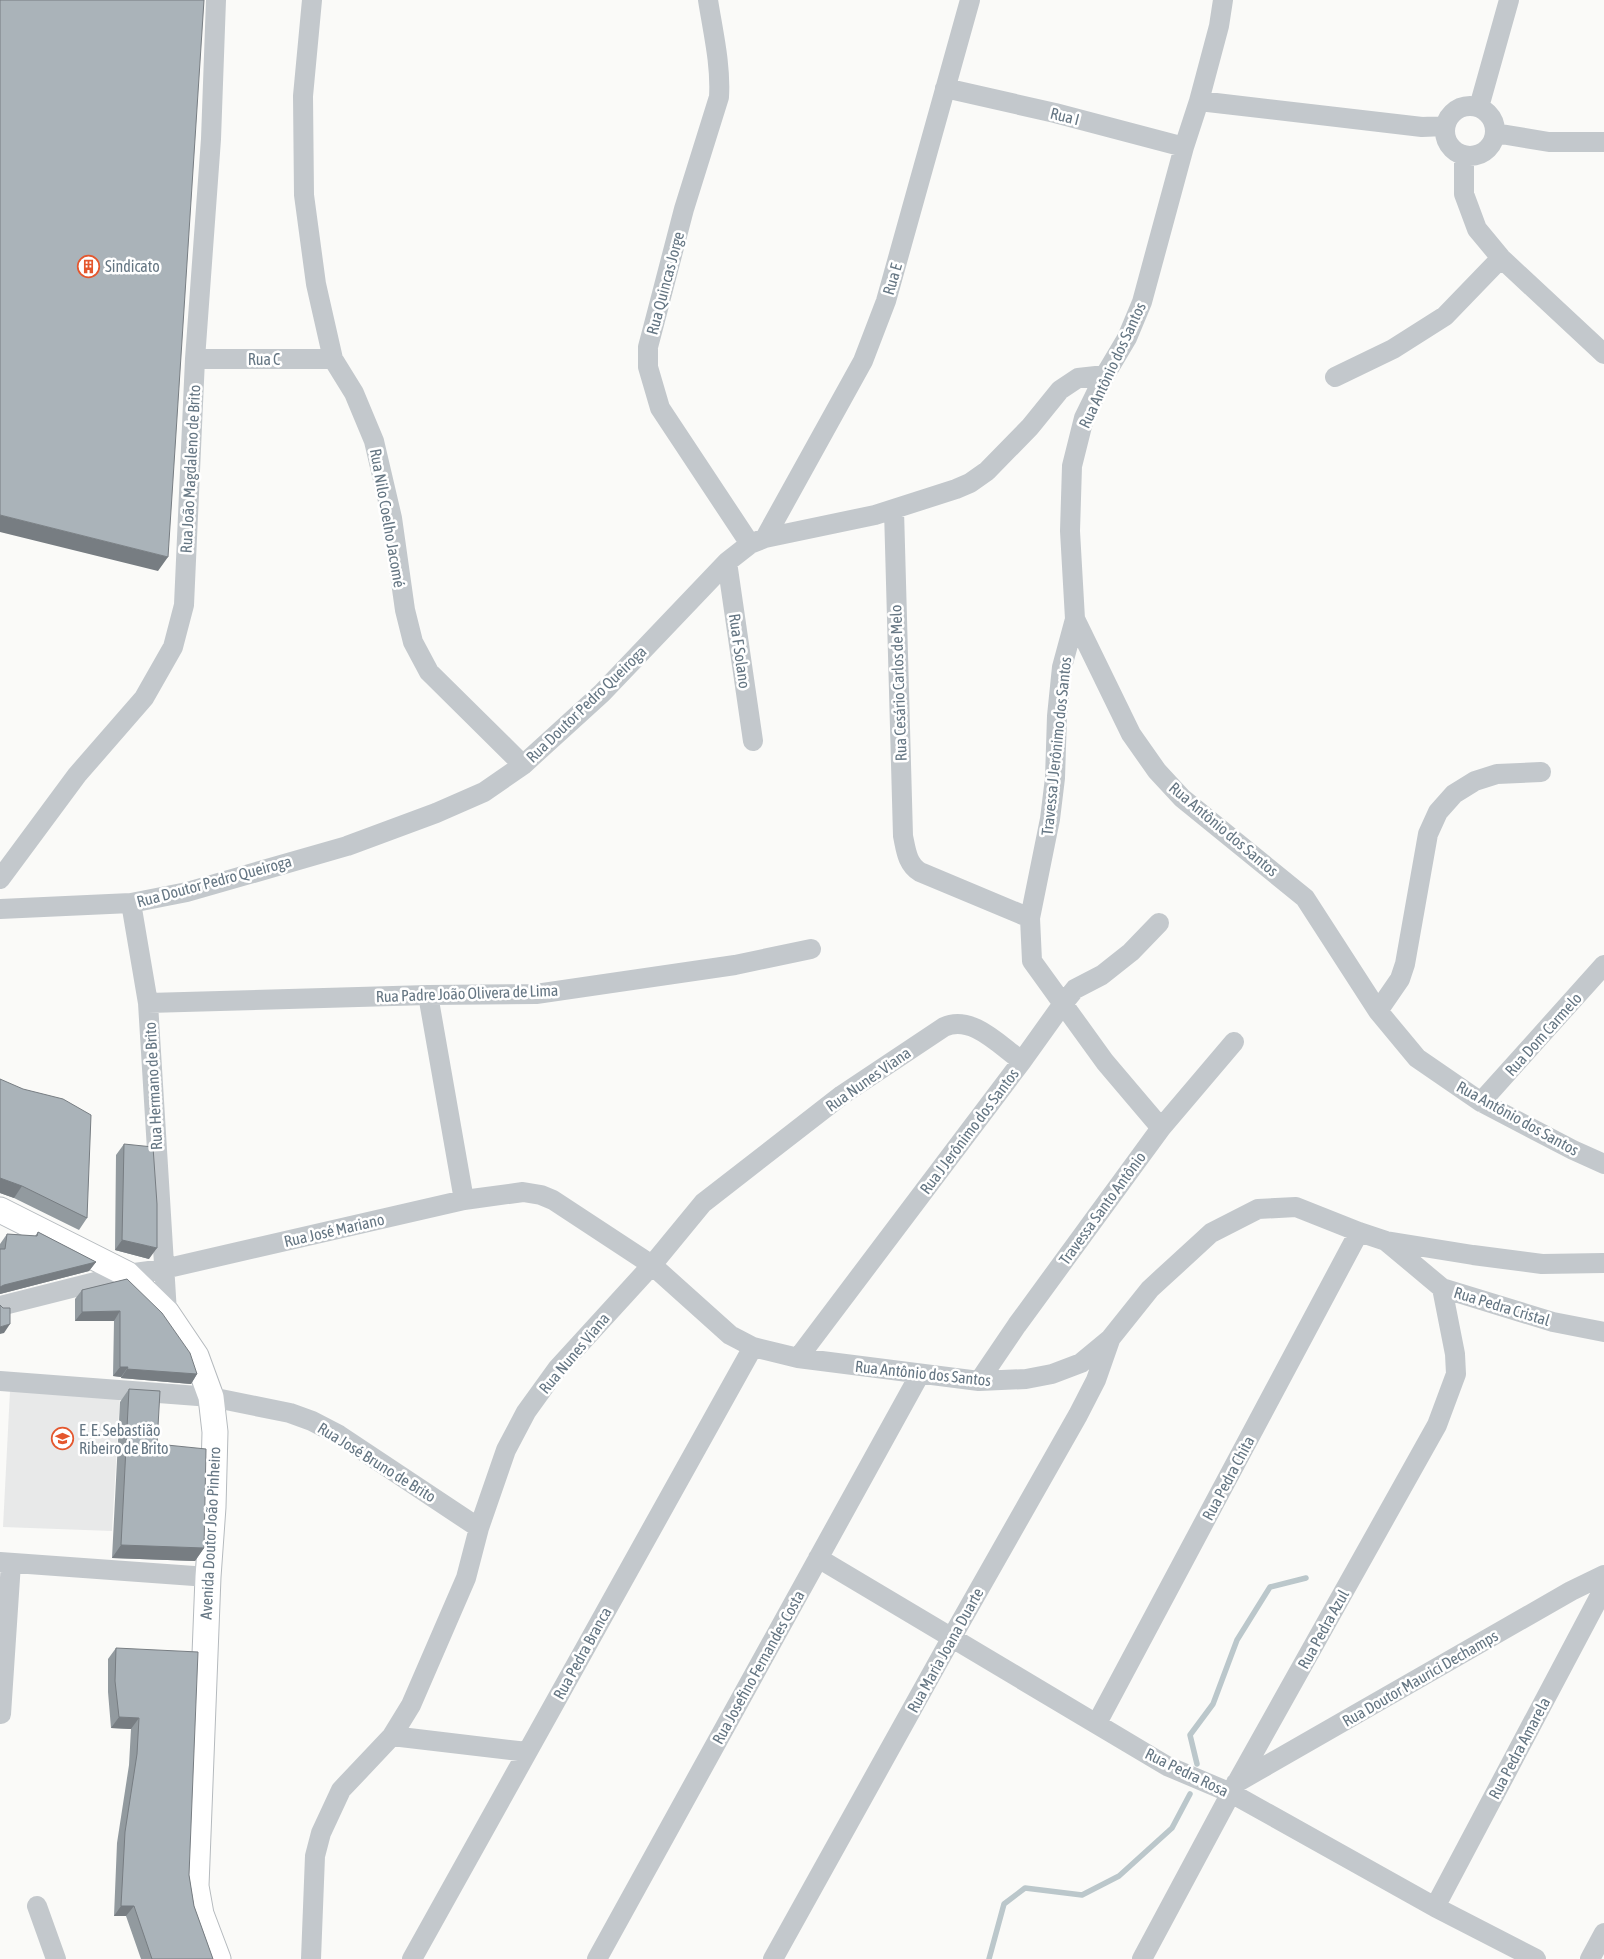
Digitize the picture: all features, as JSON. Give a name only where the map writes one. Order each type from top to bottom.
[{"type":"main road","name":"Avenida Doutor João Pinheiro","points":[[0,1210],[127,1274],[167,1313],[196,1356],[211,1397],[215,1432],[196,1886],[201,1914],[218,1959]]},
{"type":"street","name":"Rua João Magdaleno de Brito","points":[[0,879],[77,776],[144,698],[173,647],[184,605],[195,359],[210,139],[216,0]]},
{"type":"street","name":"Rua Nilo Coelho Jacomé","points":[[312,0],[303,96],[304,196],[316,284],[333,358],[354,393],[374,441],[392,518],[405,610],[413,642],[430,672],[523,764]]},
{"type":"street","name":"Rua Quincas Jorge","points":[[708,0],[719,64],[719,97],[684,209],[655,319],[648,347],[648,367],[660,408],[757,541]]},
{"type":"street","name":"Rua E","points":[[757,541],[863,361],[876,328],[886,301],[970,0]]},
{"type":"street","name":"Rua Antônio dos Santos","points":[[1223,0],[1219,26],[1199,101],[1184,147],[1142,302],[1127,338],[1105,375],[1084,418],[1072,466],[1070,531],[1075,619],[1131,734],[1157,771],[1182,798],[1305,898],[1378,1011],[1417,1058],[1481,1102],[1604,1164]]},
{"type":"street","points":[[1479,108],[1508,0]]},
{"type":"street","name":"Rua I","points":[[945,88],[1055,113],[1184,147]]},
{"type":"street","points":[[1199,101],[1422,127],[1445,126]]},
{"type":"street","points":[[1471,106],[1479,108],[1487,112],[1492,118],[1495,133],[1494,140],[1478,156],[1464,156],[1451,149],[1447,143],[1444,135],[1445,126],[1454,111],[1462,107],[1471,106]]},
{"type":"street","points":[[1495,133],[1549,142],[1604,142]]},
{"type":"street","points":[[1464,156],[1464,194],[1477,229],[1501,258],[1604,354]]},
{"type":"street","points":[[1335,376],[1393,348],[1445,316],[1501,258]]},
{"type":"street","name":"Rua C","points":[[195,359],[333,358]]},
{"type":"street","name":"Rua Doutor Pedro Queiroga","points":[[0,909],[131,904],[187,892],[347,846],[436,814],[484,792],[523,764],[602,693],[727,562],[757,541],[894,510],[970,483],[987,471],[1030,427],[1060,390],[1078,378],[1105,375]]},
{"type":"street","name":"Rua Cesário Carlos de Melo","points":[[894,510],[903,836],[908,856],[912,867],[920,872],[1030,918]]},
{"type":"street","name":"Rua F Solano","points":[[727,562],[753,741]]},
{"type":"street","name":"Travessa J Jerônimo dos Santos","points":[[1075,619],[1062,667],[1056,716],[1055,778],[1050,819],[1030,918],[1032,961],[1105,1062],[1161,1128]]},
{"type":"street","points":[[1378,1011],[1400,979],[1405,964],[1428,834],[1438,812],[1454,794],[1475,781],[1497,774],[1541,772]]},
{"type":"street","name":"Rua Hermano de Brito","points":[[131,904],[148,1003],[167,1313]]},
{"type":"street","name":"Rua J Jerônimo dos Santos","points":[[798,1358],[1022,1061],[1062,1004],[1075,989],[1102,975],[1131,952],[1159,924]]},
{"type":"street","name":"Rua Padre João Olivera de Lima","points":[[148,1003],[428,995],[536,994],[735,965],[811,949]]},
{"type":"street","name":"Rua Dom Carmelo","points":[[1481,1102],[1604,965]]},
{"type":"street","points":[[428,995],[464,1200]]},
{"type":"street","name":"Rua Nunes Viana","points":[[311,1959],[315,1856],[321,1834],[341,1790],[392,1736],[411,1705],[466,1578],[480,1528],[506,1450],[526,1412],[557,1369],[652,1265],[703,1202],[842,1096],[944,1027],[953,1023],[964,1024],[979,1030],[1022,1061]]},
{"type":"street","name":"Travessa Santo Antônio","points":[[980,1381],[1012,1332],[1161,1128],[1234,1042]]},
{"type":"street","name":"Rua José Mariano","points":[[0,1306],[127,1274],[164,1269],[464,1200],[523,1192],[541,1195],[553,1200],[652,1265]]},
{"type":"street","name":"Rua Antônio dos Santos","points":[[652,1265],[730,1335],[753,1347],[798,1358],[980,1381],[1026,1379],[1052,1374],[1081,1363],[1110,1339],[1150,1289],[1211,1233],[1258,1209],[1296,1208],[1359,1232],[1386,1240],[1542,1264],[1604,1263]]},
{"type":"street","name":"Rua Pedra Chita","points":[[1097,1723],[1359,1232]]},
{"type":"street","name":"Rua Pedra Cristal","points":[[1386,1240],[1442,1288],[1553,1322],[1604,1332]]},
{"type":"street","name":"Rua Pedra Azul","points":[[1142,1959],[1234,1788],[1437,1425],[1452,1390],[1456,1374],[1455,1354],[1442,1288]]},
{"type":"street","name":"Rua Maria Joana Duarte","points":[[773,1959],[1078,1415],[1096,1380],[1110,1339]]},
{"type":"street","name":"Rua Pedra Branca","points":[[412,1959],[753,1347]]},
{"type":"street","name":"Rua Josefino Fernandes Costa","points":[[597,1959],[920,1374]]},
{"type":"street","name":"Rua José Bruno de Brito","points":[[0,1381],[211,1397],[290,1413],[312,1421],[339,1435],[480,1528]]},
{"type":"street","name":"Rua Pedra Rosa","points":[[818,1558],[1167,1766],[1234,1788],[1434,1907],[1536,1959]]},
{"type":"street","points":[[0,1714],[5,1562],[208,1577]]},
{"type":"street","name":"Rua Doutor Maurici Dechamps","points":[[1234,1788],[1563,1596],[1604,1575]]},
{"type":"street","name":"Rua Pedra Amarela","points":[[1434,1907],[1604,1588]]},
{"type":"street","points":[[392,1736],[527,1752]]},
{"type":"street","points":[[37,1906],[56,1959]]},
{"type":"street","points":[[1590,1959],[1604,1933]]},
{"type":"shaded area","name":"E. E. Sebastião Ribeiro de Brito","points":[[10,1391],[120,1396],[112,1531],[3,1527]]},
{"type":"building","name":"Sindicato","points":[[0,0],[204,0],[168,557],[0,515]]},
{"type":"building","points":[[0,1079],[23,1089],[63,1099],[91,1115],[87,1218],[22,1186],[0,1178]]},
{"type":"building","points":[[124,1144],[153,1147],[157,1204],[157,1248],[122,1240]]},
{"type":"building","points":[[38,1232],[96,1262],[0,1287],[0,1249],[5,1249],[7,1234],[37,1236]]},
{"type":"building","points":[[127,1279],[162,1313],[190,1353],[197,1374],[120,1367],[120,1311],[82,1312],[82,1290]]},
{"type":"building","points":[[0,1305],[3,1308],[10,1308],[10,1324],[0,1327]]},
{"type":"building","points":[[129,1389],[160,1391],[157,1444],[206,1449],[204,1548],[121,1545]]},
{"type":"building","points":[[116,1648],[198,1652],[189,1875],[194,1906],[213,1959],[152,1959],[134,1906],[121,1906],[125,1832],[137,1754],[139,1718],[119,1717],[115,1681]]},
{"type":"waterway","points":[[1197,1764],[1190,1735],[1213,1704],[1237,1640],[1270,1587],[1306,1578]]},
{"type":"waterway","points":[[989,1959],[1004,1904],[1025,1888],[1082,1895],[1119,1876],[1172,1828],[1190,1794]]},
{"type":"place","name":"Sindicato","points":[[89,266]]},
{"type":"place","name":"E. E. Sebastião Ribeiro de Brito","points":[[63,1439]]}]
